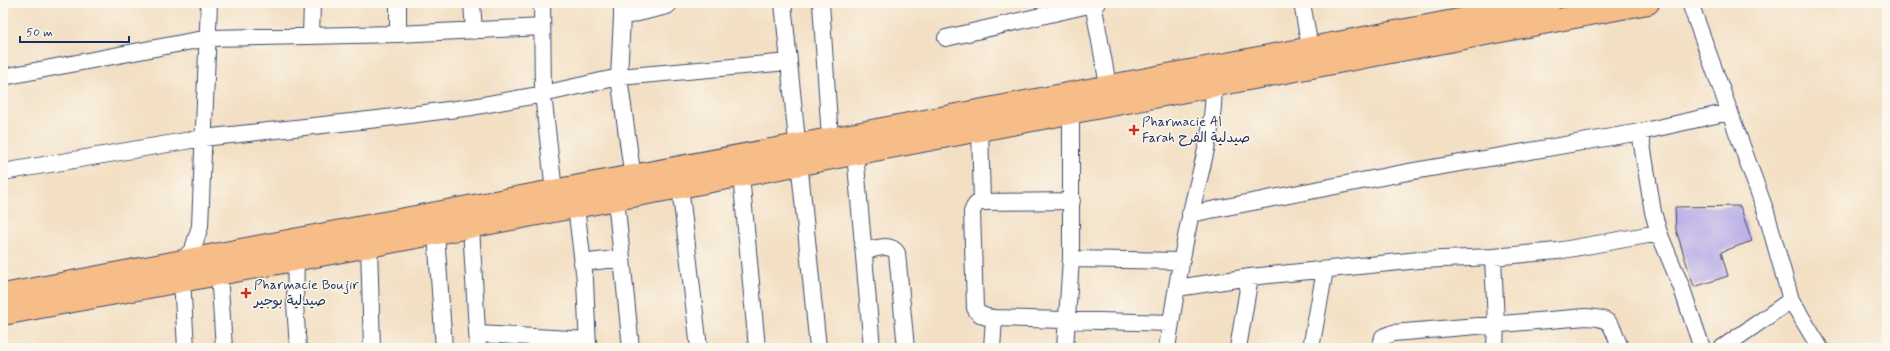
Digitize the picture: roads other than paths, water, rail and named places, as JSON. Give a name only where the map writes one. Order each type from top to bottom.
[{"type":"highway","points":[[1212,76],[1310,48],[1549,3]]},
{"type":"highway","points":[[3,314],[181,271],[554,191],[628,190],[680,186],[741,175],[797,154],[830,138],[1110,95],[1212,76],[1648,3]]},
{"type":"highway","points":[[3,295],[181,271],[219,273],[436,234],[576,207],[628,190],[797,154],[855,153],[1071,112],[1110,95]]},
{"type":"street","points":[[186,348],[181,271],[193,249],[200,226],[208,38],[208,3]]},
{"type":"street","points":[[311,35],[312,3]]},
{"type":"street","points":[[398,3],[398,34]]},
{"type":"street","points":[[472,3],[474,31]]},
{"type":"street","points":[[542,3],[544,94],[554,191]]},
{"type":"street","points":[[630,348],[622,258],[628,190],[619,77],[622,10],[667,6],[670,3]]},
{"type":"street","points":[[783,3],[797,154],[818,348]]},
{"type":"street","points":[[821,3],[830,138]]},
{"type":"street","points":[[946,38],[1094,3],[1110,95]]},
{"type":"street","points":[[1302,3],[1310,48]]},
{"type":"street","points":[[1690,3],[1766,212],[1791,300],[1820,348]]},
{"type":"street","points":[[3,77],[208,38],[398,34],[542,27]]},
{"type":"street","points":[[3,172],[203,138],[472,107],[544,94],[619,77],[789,62]]},
{"type":"street","points":[[1167,348],[1190,214],[1213,112],[1212,76]]},
{"type":"street","points":[[1065,348],[1071,259],[1071,112]]},
{"type":"street","points":[[1190,214],[1408,172],[1640,132],[1729,112]]},
{"type":"street","points":[[980,130],[982,202]]},
{"type":"street","points":[[1640,132],[1659,233],[1681,286],[1702,348]]},
{"type":"street","points":[[855,153],[872,348]]},
{"type":"street","points":[[741,175],[758,348]]},
{"type":"street","points":[[680,186],[700,348]]},
{"type":"street","points":[[1072,201],[977,203],[972,212],[975,308],[977,313],[985,317],[994,318],[1171,323]]},
{"type":"street","points":[[471,227],[478,341],[588,344],[576,207]]},
{"type":"street","points":[[1177,288],[1250,277],[1419,260],[1493,257],[1557,251],[1659,233]]},
{"type":"street","points":[[436,234],[444,348]]},
{"type":"street","points":[[369,246],[372,348]]},
{"type":"street","points":[[864,251],[890,246],[894,248],[897,253],[906,348]]},
{"type":"street","points":[[1493,257],[1496,324],[1495,348]]},
{"type":"street","points":[[582,264],[622,258]]},
{"type":"street","points":[[296,259],[298,348]]},
{"type":"street","points":[[1071,259],[1181,261]]},
{"type":"street","points":[[1311,348],[1325,270]]},
{"type":"street","points":[[219,273],[224,348]]},
{"type":"street","points":[[1238,348],[1250,277]]},
{"type":"street","points":[[1722,348],[1791,300]]},
{"type":"street","points":[[1380,348],[1383,337],[1393,333],[1586,317],[1607,320],[1611,324],[1620,348]]},
{"type":"street","points":[[992,348],[994,318]]},
{"type":"place","name":"Pharmacie Al Farah صيدلية الفرح","points":[[1134,130]]},
{"type":"place","name":"Pharmacie Boujir صيدلية بوجير","points":[[246,293]]}]
